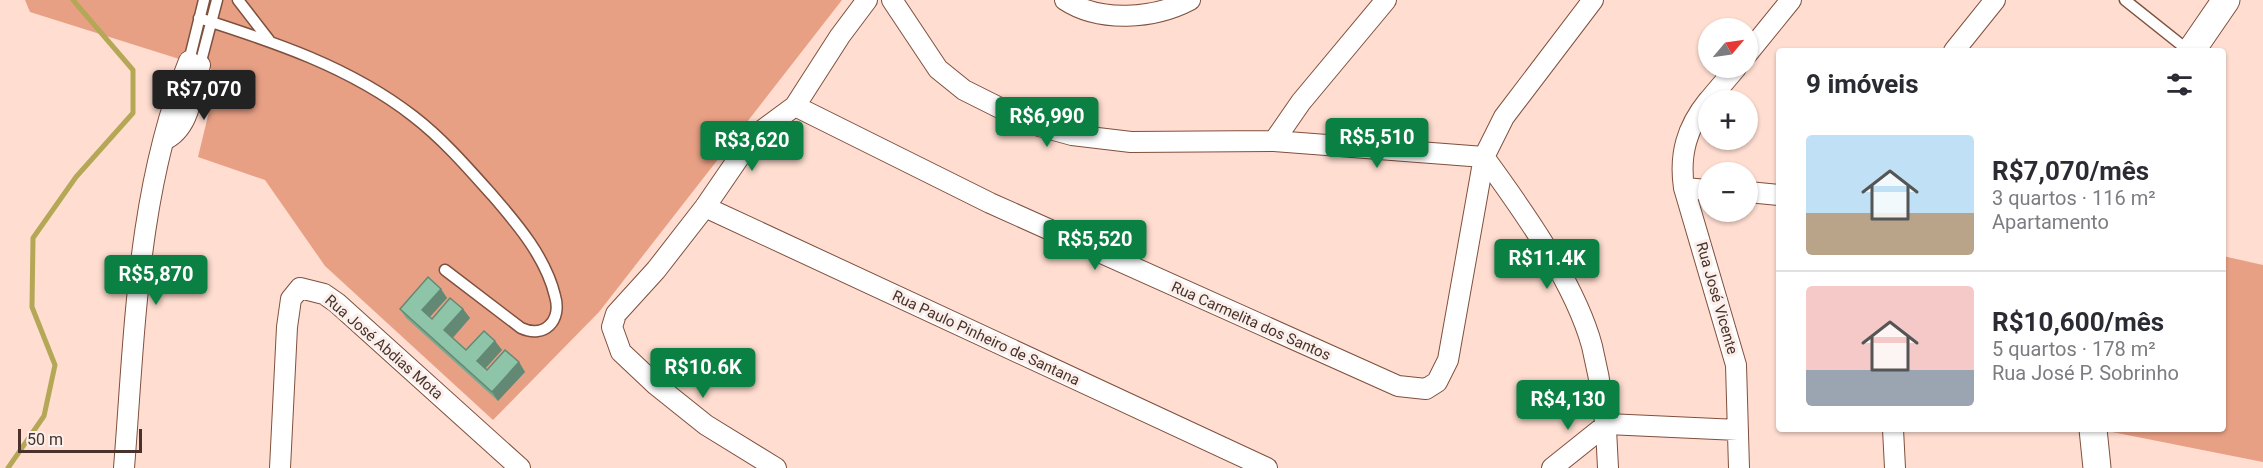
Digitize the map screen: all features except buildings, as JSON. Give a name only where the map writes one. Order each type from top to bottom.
[{"type":"main road","points":[[2192,48],[2226,0]]},
{"type":"main road","points":[[2093,432],[2097,468]]},
{"type":"street","points":[[776,468],[706,425],[656,385],[615,344],[612,327],[616,314],[656,270],[705,207],[753,137],[795,106],[840,36],[867,0]]},
{"type":"street","points":[[892,0],[938,69],[964,90],[1032,124],[1072,135],[1131,142],[1274,141],[1338,148],[1484,157]]},
{"type":"street","points":[[1065,0],[1087,11],[1128,15],[1158,13],[1190,0]]},
{"type":"street","points":[[1274,141],[1301,102],[1386,0]]},
{"type":"street","points":[[1484,157],[1504,117],[1593,0]]},
{"type":"street","points":[[1758,41],[1791,0]]},
{"type":"street","points":[[1956,48],[1995,0]]},
{"type":"street","points":[[124,468],[140,261],[162,141],[177,132],[181,126],[191,71]]},
{"type":"street","name":"Rua José Vicente","points":[[1718,90],[1728,78]]},
{"type":"street","name":"Rua Carmelita dos Santos","points":[[795,106],[990,202],[1337,360],[1398,386],[1413,389],[1426,389],[1437,382],[1446,367],[1484,157]]},
{"type":"street","name":"Rua José Vicente","points":[[1698,118],[1687,136],[1682,171],[1684,188],[1736,364],[1740,468]]},
{"type":"street","points":[[1484,157],[1520,207],[1573,298],[1591,344],[1607,424],[1608,468]]},
{"type":"street","points":[[1684,188],[1698,189]]},
{"type":"street","points":[[1758,193],[1776,195]]},
{"type":"street","name":"Rua Paulo Pinheiro de Santana","points":[[705,207],[1267,468]]},
{"type":"street","name":"Rua José Abdias Mota","points":[[280,468],[287,327],[291,299],[300,288],[324,294],[337,303],[520,468]]},
{"type":"street","points":[[1552,468],[1607,424],[1738,430]]},
{"type":"street","points":[[1893,432],[1895,468]]},
{"type":"lane","points":[[191,71],[204,0]]},
{"type":"lane","points":[[191,71],[212,22],[217,0]]},
{"type":"lane","points":[[238,0],[270,40]]},
{"type":"lane","points":[[2125,0],[2186,48]]},
{"type":"lane","points":[[199,18],[270,40],[322,62],[380,94],[413,116],[453,151],[530,243],[554,290],[557,303],[555,316],[539,333],[521,328],[445,270]]},
{"type":"shaded area","points":[[25,0],[842,0],[599,312],[493,420],[325,266],[265,180],[198,157],[214,91],[209,83],[211,69],[30,12]]},
{"type":"shaded area","points":[[2226,257],[2263,265],[2263,462],[2112,432],[2226,432]]},
{"type":"waterway","points":[[8,468],[44,416],[55,365],[32,307],[33,238],[76,177],[133,113],[133,70],[73,0]]}]
